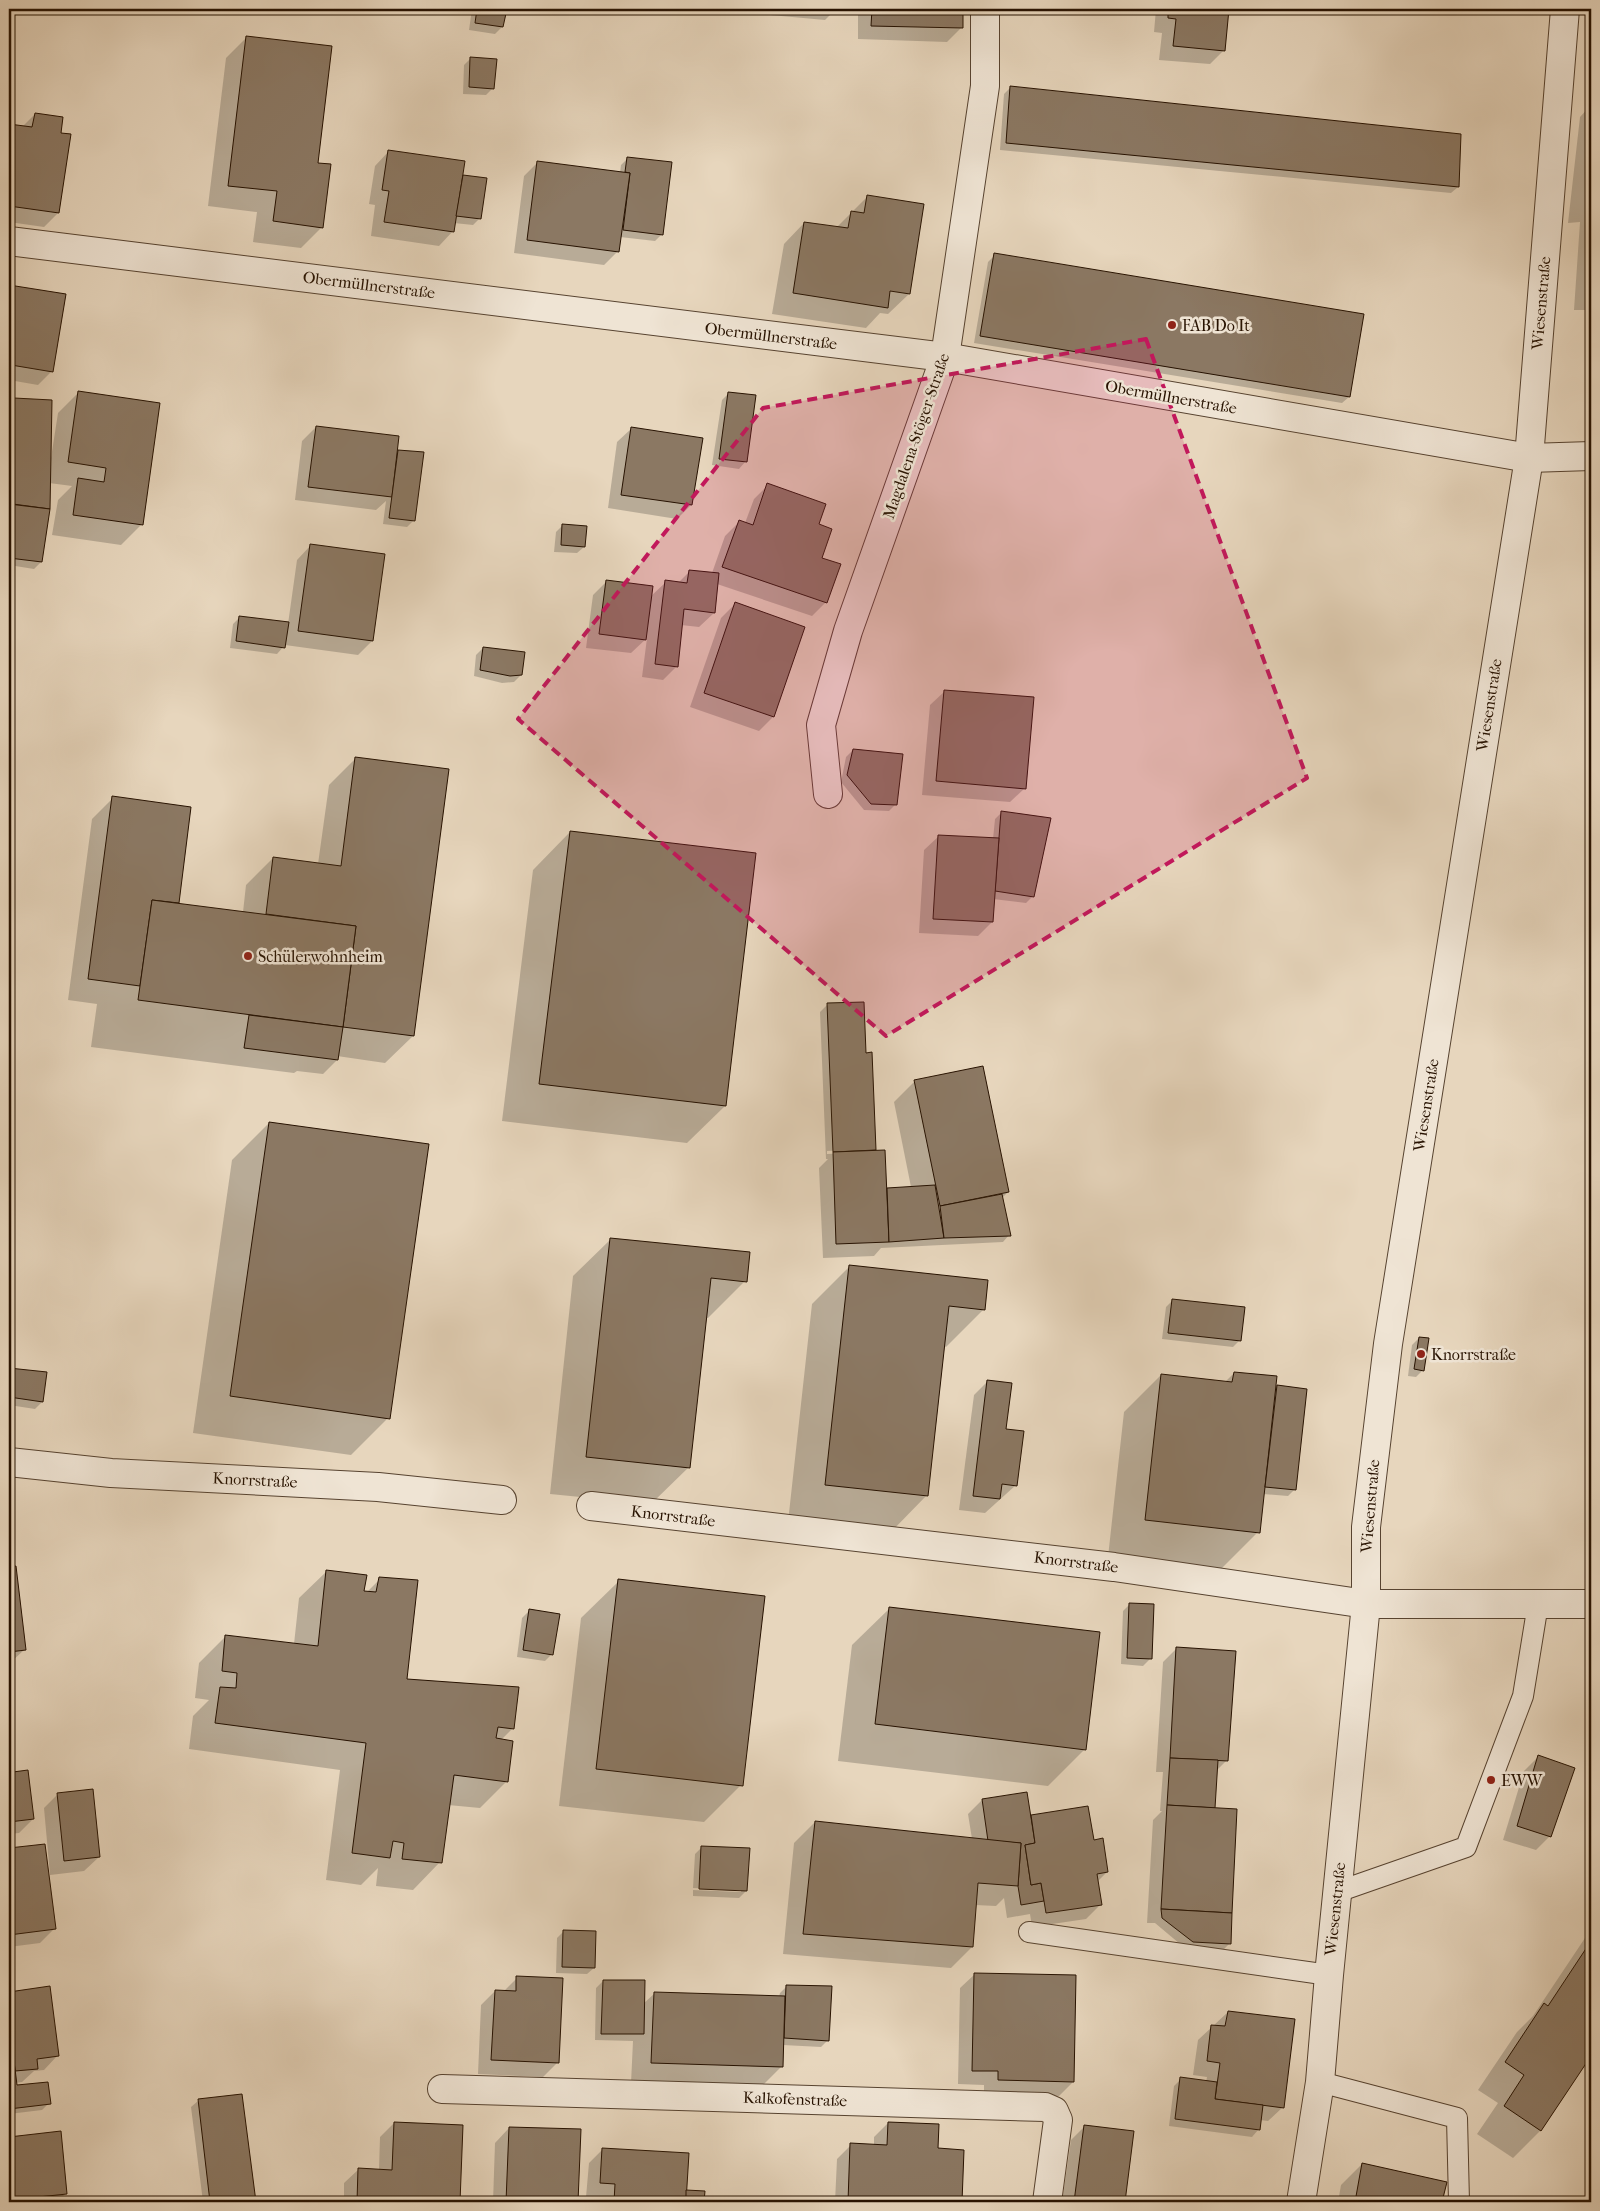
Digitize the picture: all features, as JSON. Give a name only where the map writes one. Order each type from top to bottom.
[{"type":"street","name":"Magdalena-Stöger-Straße","points":[[828,794],[820,726],[848,631],[945,357],[984,86],[985,9]]},
{"type":"street","name":"Wiesenstraße","points":[[1301,2202],[1320,2082],[1366,1604],[1366,1527],[1388,1344],[1529,458],[1565,9]]},
{"type":"street","name":"Obermüllnerstraße","points":[[9,241],[945,357],[1529,458],[1591,456]]},
{"type":"street","name":"Knorrstraße","points":[[9,1462],[111,1473],[378,1487],[502,1500]]},
{"type":"street","name":"Knorrstraße","points":[[591,1506],[1114,1567],[1366,1604],[1591,1604]]},
{"type":"street","name":"Kalkofenstraße","points":[[442,2089],[1045,2107],[1054,2111],[1058,2120],[1047,2202]]},
{"type":"lane","points":[[1337,1892],[1466,1847],[1523,1696],[1538,1604]]},
{"type":"lane","points":[[1029,1932],[1329,1975]]},
{"type":"lane","points":[[1320,2082],[1457,2118],[1459,2202]]},
{"type":"highlighted area","points":[[1146,339],[1307,778],[886,1036],[518,719],[763,408]]},
{"type":"building","points":[[477,9],[507,9],[503,27],[475,23]]},
{"type":"building","points":[[872,9],[963,9],[963,28],[871,26]]},
{"type":"building","points":[[1168,9],[1229,9],[1225,51],[1173,46],[1176,19],[1168,18]]},
{"type":"building","points":[[246,36],[332,46],[318,163],[331,164],[323,228],[273,221],[277,191],[228,186]]},
{"type":"building","points":[[470,57],[497,59],[494,89],[469,87]]},
{"type":"building","points":[[1010,86],[1461,134],[1459,187],[1006,143]]},
{"type":"building","points":[[35,113],[63,117],[61,133],[71,134],[59,213],[9,206],[9,124],[32,127]]},
{"type":"building","points":[[388,150],[465,161],[454,232],[384,222],[389,191],[382,190]]},
{"type":"building","points":[[627,157],[672,162],[663,235],[623,230],[630,173],[625,172]]},
{"type":"building","points":[[537,161],[630,173],[619,252],[527,240]]},
{"type":"building","points":[[463,175],[487,178],[481,219],[456,216]]},
{"type":"building","points":[[867,195],[924,204],[910,294],[890,291],[888,308],[793,293],[804,222],[848,228],[851,211],[864,213]]},
{"type":"building","points":[[1591,244],[1591,296],[1587,296]]},
{"type":"building","name":"FAB Do It","points":[[994,253],[1364,314],[1350,397],[980,336]]},
{"type":"building","points":[[9,285],[66,294],[53,372],[11,365],[9,379]]},
{"type":"building","points":[[78,391],[160,403],[143,525],[73,515],[78,478],[104,482],[106,468],[68,462]]},
{"type":"building","points":[[728,392],[756,395],[747,462],[719,459]]},
{"type":"building","points":[[14,398],[52,400],[50,509],[13,504]]},
{"type":"building","points":[[316,426],[399,436],[392,497],[308,487]]},
{"type":"building","points":[[631,427],[703,438],[692,505],[621,495]]},
{"type":"building","points":[[398,450],[424,452],[415,521],[389,518]]},
{"type":"building","points":[[767,483],[826,504],[819,524],[832,529],[822,558],[841,564],[827,603],[722,567],[739,520],[753,525]]},
{"type":"building","points":[[9,504],[50,509],[42,562],[9,558]]},
{"type":"building","points":[[562,524],[587,526],[585,547],[561,545]]},
{"type":"building","points":[[310,544],[385,554],[373,641],[298,631]]},
{"type":"building","points":[[689,570],[719,573],[715,613],[684,609],[678,667],[655,664],[665,580],[687,583]]},
{"type":"building","points":[[606,580],[653,586],[646,640],[599,634]]},
{"type":"building","points":[[735,602],[805,627],[774,717],[704,693]]},
{"type":"building","points":[[239,616],[289,622],[285,648],[236,641]]},
{"type":"building","points":[[483,647],[525,652],[522,675],[510,676],[480,670]]},
{"type":"building","points":[[944,690],[1034,697],[1026,789],[936,781]]},
{"type":"building","points":[[853,749],[903,754],[897,805],[871,804],[847,775]]},
{"type":"building","points":[[355,757],[449,769],[414,1036],[343,1027],[356,926],[266,914],[273,857],[341,866]]},
{"type":"building","points":[[112,796],[191,807],[179,903],[152,900],[140,986],[88,979]]},
{"type":"building","points":[[1001,811],[1051,818],[1034,897],[995,891]]},
{"type":"building","points":[[570,831],[756,853],[726,1106],[539,1084]]},
{"type":"building","points":[[938,835],[999,838],[993,922],[933,919]]},
{"type":"building","name":"Schülerwohnheim","points":[[152,900],[356,926],[343,1027],[138,1000]]},
{"type":"building","points":[[864,1002],[866,1053],[872,1052],[876,1150],[833,1152],[827,1003]]},
{"type":"building","points":[[249,1015],[343,1027],[338,1060],[244,1048]]},
{"type":"building","points":[[983,1066],[1009,1192],[940,1206],[914,1080]]},
{"type":"building","points":[[269,1122],[429,1144],[390,1419],[230,1396]]},
{"type":"building","points":[[885,1150],[889,1242],[836,1244],[833,1152]]},
{"type":"building","points":[[935,1185],[944,1238],[889,1242],[887,1188]]},
{"type":"building","points":[[1002,1194],[1011,1236],[944,1238],[940,1206]]},
{"type":"building","points":[[610,1238],[750,1252],[747,1282],[711,1278],[690,1468],[586,1457]]},
{"type":"building","points":[[849,1265],[988,1280],[985,1310],[949,1306],[928,1496],[825,1485]]},
{"type":"building","points":[[1172,1299],[1245,1307],[1241,1341],[1168,1333]]},
{"type":"building","name":"Knorrstraße","points":[[1419,1337],[1429,1338],[1424,1371],[1414,1369]]},
{"type":"building","points":[[9,1368],[47,1372],[43,1402],[9,1397]]},
{"type":"building","points":[[1234,1372],[1277,1376],[1260,1533],[1145,1520],[1161,1374],[1232,1382]]},
{"type":"building","points":[[987,1380],[1012,1383],[1006,1429],[1024,1431],[1017,1486],[1002,1484],[1000,1499],[973,1496]]},
{"type":"building","points":[[1277,1385],[1307,1389],[1296,1490],[1265,1487]]},
{"type":"building","points":[[16,1566],[26,1650],[9,1652],[9,1567]]},
{"type":"building","points":[[326,1570],[367,1575],[364,1591],[376,1592],[379,1577],[418,1580],[407,1679],[519,1687],[514,1729],[498,1727],[496,1738],[513,1741],[508,1782],[454,1775],[442,1863],[402,1859],[404,1843],[393,1841],[390,1858],[352,1853],[366,1743],[215,1723],[220,1687],[236,1688],[237,1673],[222,1671],[225,1635],[318,1646]]},
{"type":"building","points":[[618,1579],[765,1596],[743,1786],[596,1769]]},
{"type":"building","points":[[1129,1603],[1154,1604],[1152,1659],[1127,1658]]},
{"type":"building","points":[[889,1607],[1100,1632],[1086,1750],[875,1724]]},
{"type":"building","points":[[529,1609],[560,1614],[553,1655],[523,1650]]},
{"type":"building","points":[[1176,1647],[1236,1651],[1228,1761],[1170,1758]]},
{"type":"building","points":[[9,1728],[13,1772],[28,1770],[34,1819],[9,1822]]},
{"type":"building","points":[[1538,1755],[1575,1768],[1551,1837],[1517,1826]]},
{"type":"building","points":[[1170,1758],[1218,1760],[1215,1808],[1167,1805]]},
{"type":"building","points":[[93,1789],[100,1857],[64,1861],[57,1793]]},
{"type":"building","points":[[1027,1792],[1035,1843],[1025,1845],[1031,1885],[1041,1883],[1044,1901],[1021,1905],[1018,1886],[1021,1843],[988,1841],[982,1799]]},
{"type":"building","points":[[1167,1805],[1237,1809],[1232,1913],[1161,1909]]},
{"type":"building","points":[[1088,1806],[1094,1840],[1103,1838],[1108,1872],[1097,1874],[1102,1905],[1046,1913],[1041,1883],[1031,1885],[1025,1845],[1035,1843],[1031,1815]]},
{"type":"building","points":[[815,1821],[1021,1843],[1018,1886],[978,1883],[973,1947],[803,1934]]},
{"type":"building","points":[[45,1844],[56,1929],[9,1935],[9,1848]]},
{"type":"building","points":[[701,1846],[750,1848],[747,1891],[699,1889]]},
{"type":"building","points":[[1161,1909],[1232,1913],[1231,1944],[1193,1942],[1162,1918]]},
{"type":"building","points":[[563,1930],[596,1931],[595,1968],[562,1967]]},
{"type":"building","points":[[1591,1941],[1591,2056],[1541,2131],[1504,2106],[1524,2075],[1505,2062],[1544,2003],[1548,2006]]},
{"type":"building","points":[[974,1973],[1076,1975],[1074,2082],[998,2080],[998,2071],[972,2071]]},
{"type":"building","points":[[516,1976],[563,1978],[559,2063],[491,2060],[495,1990],[516,1991]]},
{"type":"building","points":[[603,1980],[645,1980],[644,2034],[601,2034]]},
{"type":"building","points":[[786,1985],[832,1986],[829,2041],[784,2038]]},
{"type":"building","points":[[50,1986],[59,2056],[37,2059],[38,2069],[15,2071],[14,2061],[9,2062],[9,1992]]},
{"type":"building","points":[[654,1992],[785,1996],[783,2067],[651,2063]]},
{"type":"building","points":[[1228,2011],[1295,2019],[1284,2108],[1215,2099],[1220,2063],[1207,2061],[1211,2025],[1225,2026]]},
{"type":"building","points":[[14,2061],[17,2085],[48,2082],[51,2104],[9,2109],[9,2062]]},
{"type":"building","points":[[1180,2077],[1217,2082],[1215,2099],[1263,2105],[1260,2130],[1175,2119]]},
{"type":"building","points":[[242,2094],[256,2202],[210,2202],[198,2099]]},
{"type":"building","points":[[394,2122],[463,2125],[460,2202],[357,2202],[358,2168],[392,2170]]},
{"type":"building","points":[[888,2122],[939,2124],[938,2148],[964,2150],[962,2202],[848,2202],[850,2143],[887,2145]]},
{"type":"building","points":[[1084,2125],[1134,2131],[1125,2202],[1074,2202]]},
{"type":"building","points":[[509,2127],[581,2129],[578,2202],[506,2202]]},
{"type":"building","points":[[61,2131],[67,2194],[9,2200],[9,2137]]},
{"type":"building","points":[[602,2148],[689,2153],[686,2202],[614,2202],[615,2184],[600,2183]]},
{"type":"building","points":[[1362,2163],[1447,2182],[1442,2202],[1355,2202]]},
{"type":"building","points":[[686,2190],[705,2191],[704,2202],[686,2202]]},
{"type":"place","name":"FAB Do It","points":[[1172,325]]},
{"type":"place","name":"Schülerwohnheim","points":[[248,956]]},
{"type":"place","name":"Knorrstraße","points":[[1421,1354]]},
{"type":"place","name":"EWW","points":[[1491,1780]]}]
